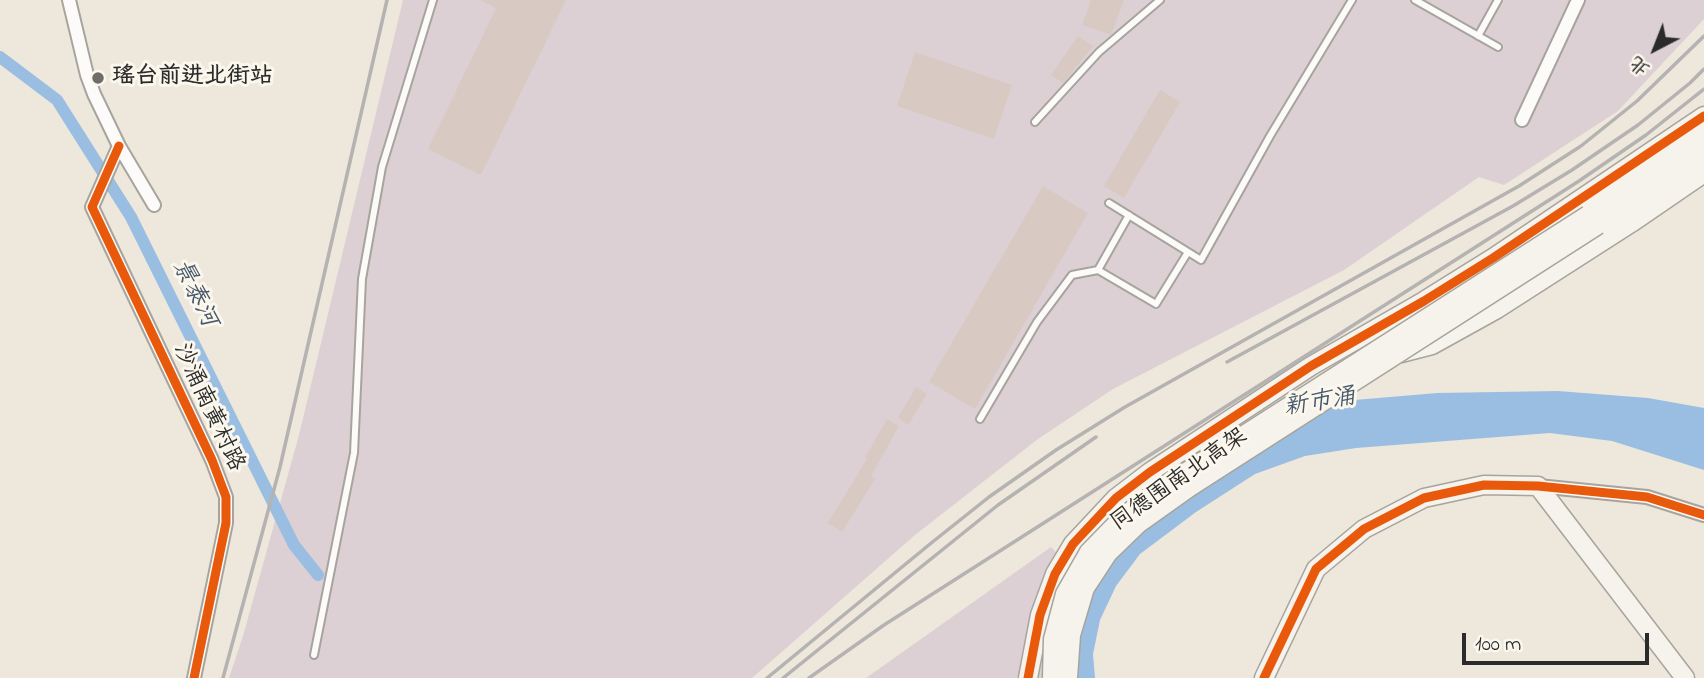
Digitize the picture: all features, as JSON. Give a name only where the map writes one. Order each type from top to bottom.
[{"type":"street","points":[[69,0],[87,75],[119,146],[154,205]]},
{"type":"street","points":[[1522,120],[1578,0]]},
{"type":"street","points":[[1028,678],[1035,633],[1047,593],[1065,554],[1116,498],[1150,472],[1340,347],[1424,301],[1578,203],[1704,116]]},
{"type":"street","name":"同德围南北高架","points":[[1069,678],[1071,635],[1085,588],[1108,553],[1132,529],[1190,487],[1593,220],[1704,134]]},
{"type":"street","name":"沙涌南黄村路","points":[[119,146],[92,207],[212,460],[226,497],[226,523],[194,678]]},
{"type":"street","name":"同德围南北高架","points":[[1052,678],[1053,639],[1065,594],[1089,552],[1125,514],[1182,474],[1704,153]]},
{"type":"street","points":[[1278,388],[1340,360],[1392,355],[1432,345],[1530,288],[1704,173]]},
{"type":"street","points":[[1424,301],[1417,312],[1413,331],[1420,343],[1432,345]]},
{"type":"street","points":[[1264,678],[1316,569],[1364,529],[1424,498],[1484,485],[1538,486],[1647,497],[1704,515]]},
{"type":"street","points":[[1538,486],[1685,678]]},
{"type":"lane","points":[[314,655],[354,453],[362,279],[377,192],[382,167],[433,0]]},
{"type":"lane","points":[[1035,122],[1099,52],[1160,0]]},
{"type":"lane","points":[[1109,203],[1201,260],[1270,136],[1352,0]]},
{"type":"lane","points":[[1415,0],[1498,47]]},
{"type":"lane","points":[[1478,36],[1498,0]]},
{"type":"lane","points":[[1098,270],[1129,215]]},
{"type":"lane","points":[[980,419],[1037,322],[1072,275],[1098,270],[1156,304],[1188,252]]},
{"type":"shaded area","points":[[403,0],[1704,0],[1704,19],[1618,111],[1504,185],[1479,177],[1344,270],[1113,389],[1038,439],[915,535],[752,678],[229,678],[299,435]]},
{"type":"shaded area","points":[[1051,547],[1071,568],[1049,678],[866,678]]},
{"type":"water","points":[[1558,391],[1648,398],[1704,408],[1704,470],[1612,441],[1550,433],[1356,448],[1305,456],[1255,474],[1196,512],[1140,554],[1116,586],[1100,620],[1093,654],[1095,678],[1049,678],[1071,568],[1331,402],[1437,393]]},
{"type":"building","points":[[480,0],[566,0],[481,175],[428,149],[496,8]]},
{"type":"building","points":[[1091,0],[1124,0],[1111,35],[1082,25]]},
{"type":"building","points":[[1078,36],[1093,46],[1063,83],[1051,75]]},
{"type":"building","points":[[915,52],[1012,85],[994,139],[897,106]]},
{"type":"building","points":[[1160,90],[1180,102],[1124,198],[1104,186]]},
{"type":"building","points":[[1043,186],[1088,213],[975,409],[929,382]]},
{"type":"building","points":[[916,387],[927,394],[908,425],[898,418]]},
{"type":"building","points":[[887,419],[899,426],[871,476],[875,479],[842,532],[828,523],[867,459],[865,458]]},
{"type":"waterway","name":"景泰河","points":[[0,57],[57,100],[131,217],[294,545],[318,575]]},
{"type":"railway","points":[[223,678],[280,467],[387,0]]},
{"type":"railway","points":[[767,678],[989,497],[1056,450],[1125,407],[1519,186],[1581,146],[1637,101],[1704,36]]},
{"type":"railway","points":[[1227,362],[1513,206],[1572,170],[1638,125],[1704,69]]},
{"type":"railway","points":[[809,678],[884,625],[1579,181],[1646,135],[1704,89]]},
{"type":"railway","points":[[783,678],[998,505],[1096,437]]},
{"type":"cycle path","points":[[1028,678],[1040,615],[1055,574],[1073,544],[1116,498],[1150,472],[1311,366],[1493,258],[1704,116]]},
{"type":"cycle path","points":[[119,146],[92,207],[212,460],[226,497],[226,523],[194,678]]},
{"type":"cycle path","points":[[1264,678],[1316,569],[1364,529],[1424,498],[1484,485],[1538,486],[1647,497],[1704,515]]},
{"type":"place","name":"瑶台前进北街站","points":[[98,78]]},
{"type":"water label","name":"新市涌","points":[[1320,404]]}]
